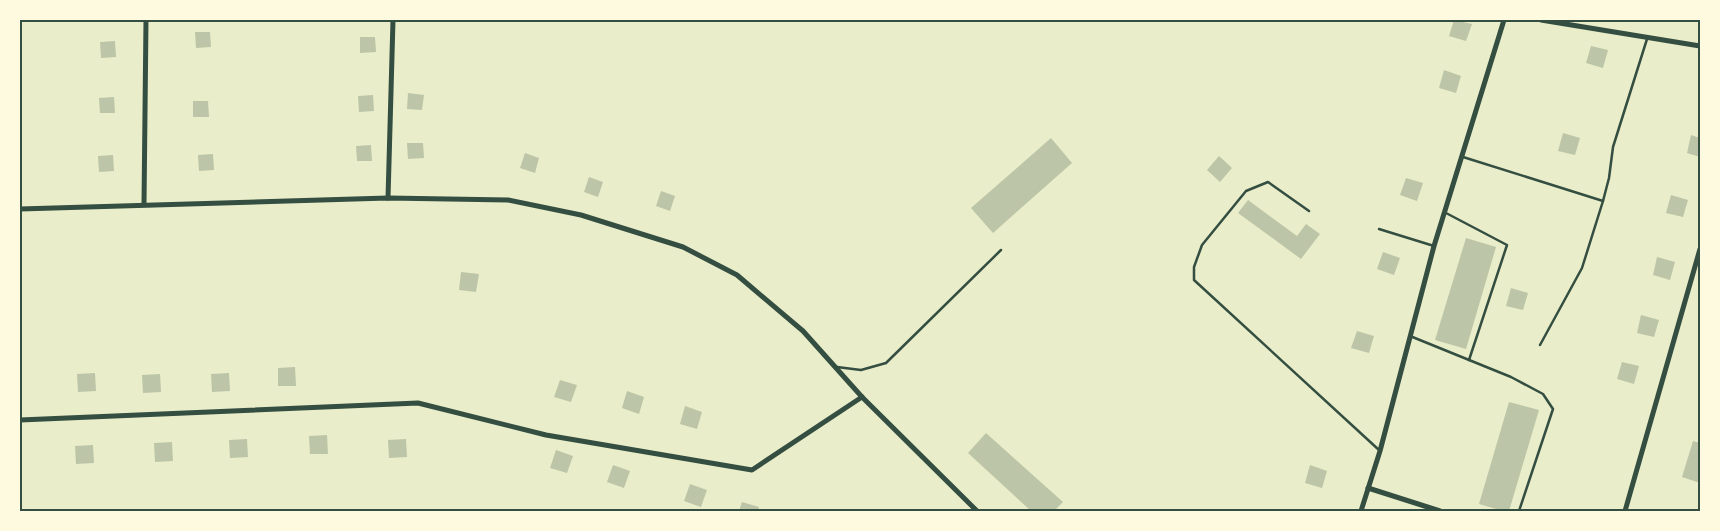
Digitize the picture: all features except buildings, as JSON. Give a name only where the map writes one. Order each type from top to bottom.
[{"type":"street","points":[[144,204],[146,20]]},
{"type":"street","points":[[388,198],[393,20]]},
{"type":"street","points":[[1361,511],[1380,451],[1434,246],[1504,20]]},
{"type":"street","points":[[1541,20],[1700,46]]},
{"type":"street","points":[[20,209],[388,198],[508,200],[581,215],[683,247],[737,275],[803,331],[862,397],[977,511]]},
{"type":"street","points":[[1626,511],[1700,249]]},
{"type":"street","points":[[20,420],[418,403],[546,435],[752,470],[862,397]]},
{"type":"street","points":[[1368,488],[1440,511]]},
{"type":"lane","points":[[1540,345],[1582,268],[1609,178],[1613,147],[1647,37]]},
{"type":"lane","points":[[1462,157],[1603,201]]},
{"type":"lane","points":[[1309,211],[1268,182],[1246,191],[1202,245],[1194,267],[1194,280],[1380,451]]},
{"type":"lane","points":[[1444,213],[1508,245],[1470,360]]},
{"type":"lane","points":[[1379,229],[1434,246]]},
{"type":"lane","points":[[836,367],[861,370],[886,362],[1001,250]]},
{"type":"lane","points":[[1410,336],[1511,377],[1543,394],[1553,409],[1519,511]]}]
